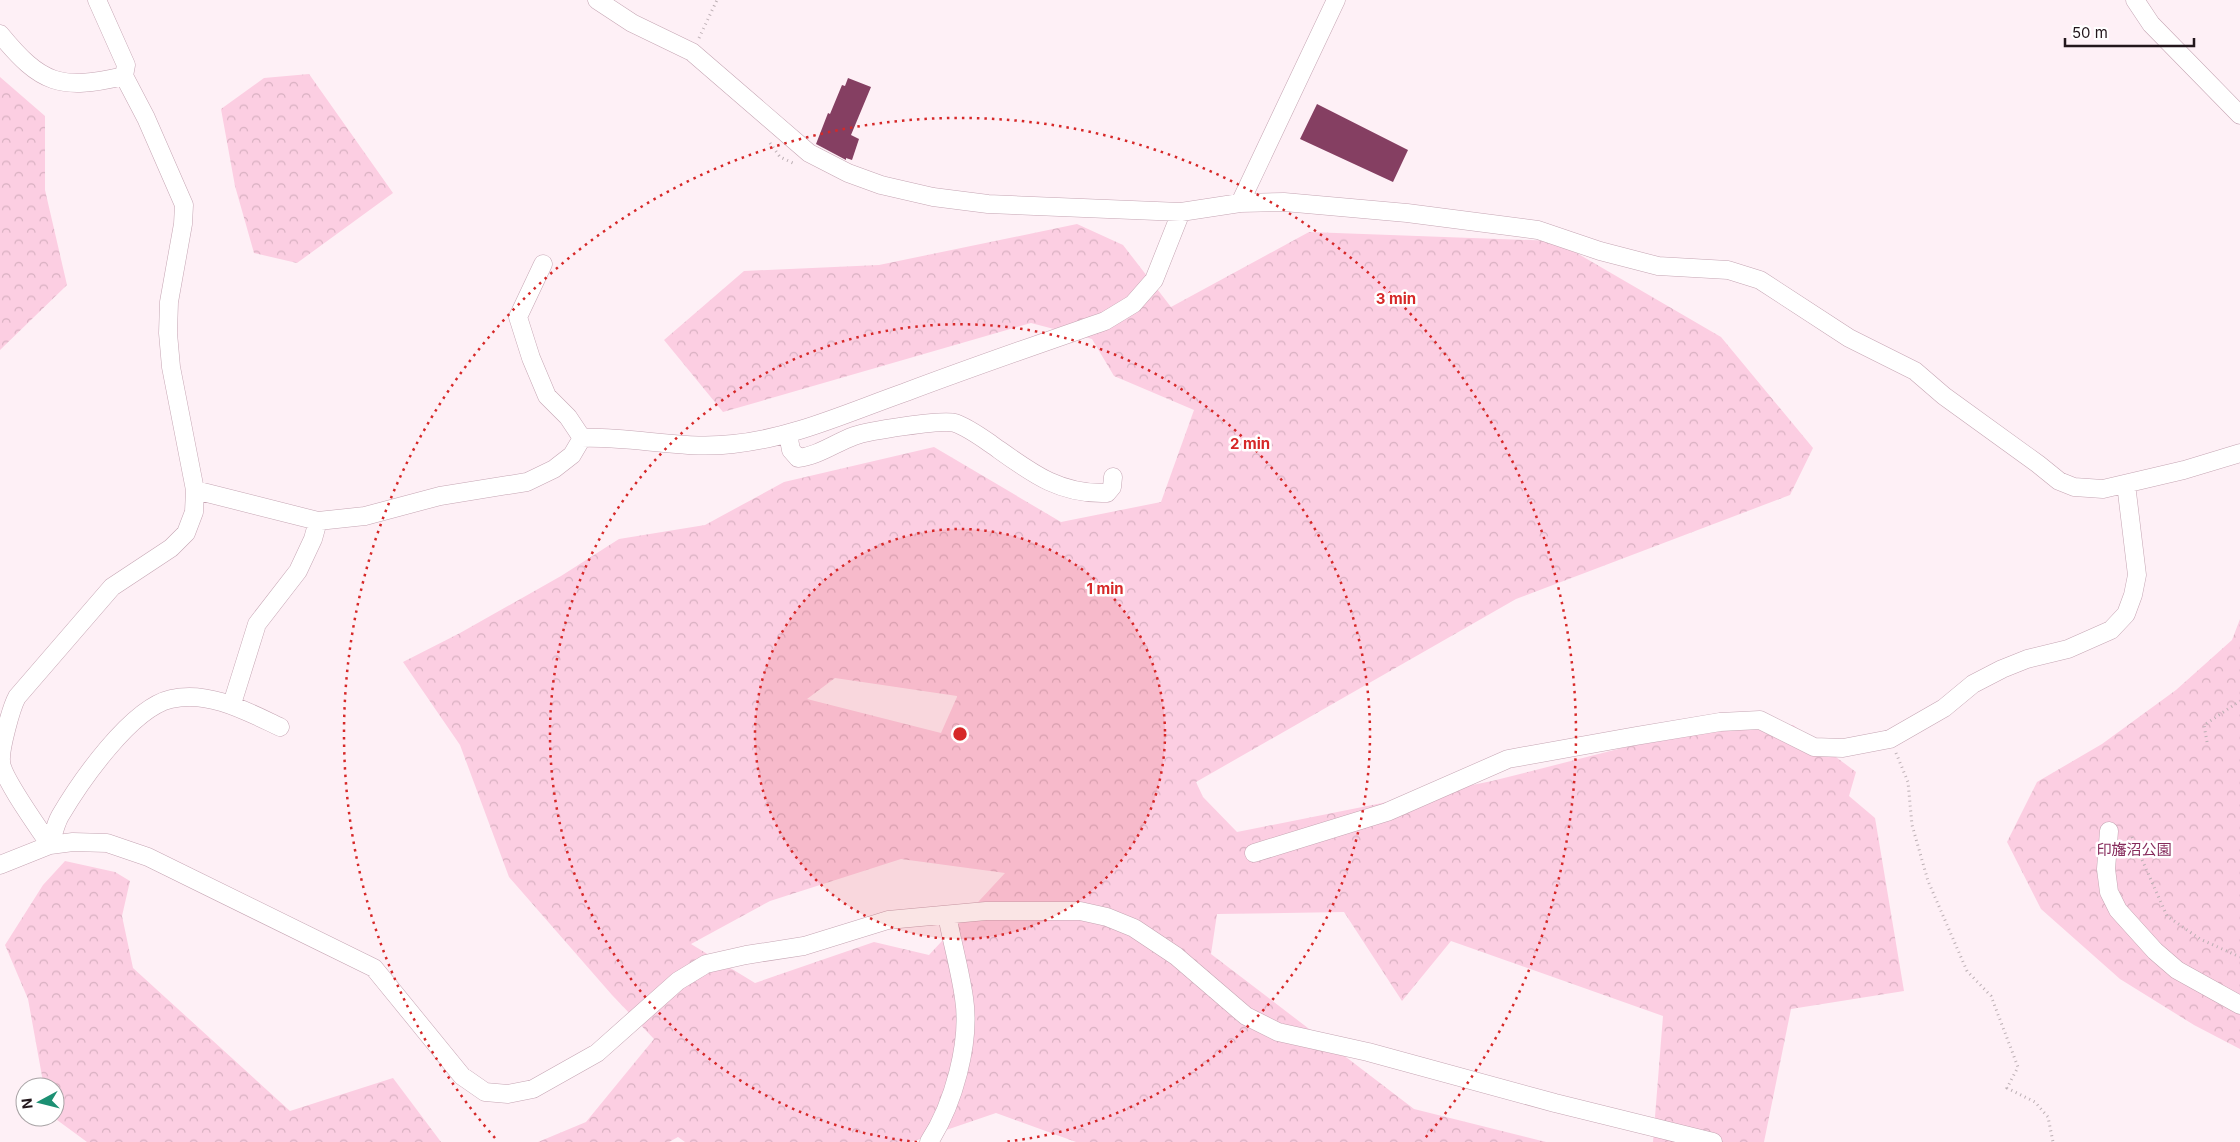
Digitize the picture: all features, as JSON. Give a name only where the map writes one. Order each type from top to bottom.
[{"type":"street","points":[[50,845],[20,800],[1,762],[11,708],[17,697],[112,587],[171,548],[186,533],[194,512],[195,490],[172,367],[168,333],[169,302],[183,224],[184,205],[146,118],[124,76],[126,65],[97,0]]},
{"type":"street","points":[[597,0],[632,24],[692,52],[809,153],[848,173],[880,185],[933,197],[988,204],[1181,212],[1240,203],[1284,202],[1388,211],[1538,230],[1600,251],[1658,266],[1728,270],[1760,280],[1849,338],[1915,371],[1944,396],[2038,464],[2059,482],[2074,487],[2103,489],[2184,470],[2240,453]]},
{"type":"street","points":[[1240,203],[1336,0]]},
{"type":"street","points":[[2135,0],[2151,24],[2240,115]]},
{"type":"street","points":[[0,34],[33,70],[52,80],[71,83],[98,82],[124,76]]},
{"type":"street","points":[[582,438],[601,437],[708,445],[748,442],[788,434],[1106,321],[1134,304],[1154,280],[1181,212]]},
{"type":"street","points":[[543,264],[518,317],[531,358],[547,396],[568,418],[582,438]]},
{"type":"street","points":[[788,434],[791,450],[798,458],[808,457],[855,435],[933,422],[954,423],[984,439],[1040,478],[1066,490],[1091,494],[1107,493],[1112,487],[1113,477]]},
{"type":"street","points":[[195,490],[318,521],[365,516],[440,496],[527,482],[554,469],[572,455],[582,438]]},
{"type":"street","points":[[1254,853],[1387,812],[1508,759],[1627,737],[1720,722],[1760,720],[1814,748],[1843,748],[1890,739],[1944,708],[1973,684],[2002,668],[2077,646],[2111,630],[2126,614],[2133,595],[2137,575],[2126,484]]},
{"type":"street","points":[[232,704],[257,624],[298,572],[313,539],[318,521]]},
{"type":"street","points":[[50,845],[59,818],[93,765],[130,725],[153,706],[171,699],[195,698],[232,704],[280,727]]},
{"type":"street","points":[[2109,831],[2106,868],[2109,892],[2118,910],[2155,951],[2177,970],[2240,1005]]},
{"type":"street","points":[[0,871],[8,863],[50,845],[73,842],[107,843],[148,857],[374,968],[462,1076],[485,1092],[508,1094],[533,1089],[597,1054],[678,980],[706,964],[746,955],[804,946],[888,920],[1004,910],[1080,911],[1107,917],[1134,928],[1176,956],[1246,1016],[1278,1032],[1368,1052],[1555,1103],[1713,1142]]},
{"type":"street","points":[[929,1142],[942,1121],[964,1046],[964,1000],[947,915]]},
{"type":"path","points":[[692,52],[717,0]]},
{"type":"path","points":[[2207,742],[2204,725],[2240,701]]},
{"type":"path","points":[[1890,739],[1908,782],[1912,824],[1928,882],[1967,971],[1990,996],[2018,1067],[2007,1088],[2034,1102],[2048,1117],[2053,1142]]},
{"type":"path","points":[[2132,838],[2167,916],[2200,939],[2240,957]]},
{"type":"green space","points":[[309,74],[393,193],[297,263],[254,253],[235,186],[221,109],[264,78]]},
{"type":"green space","points":[[0,77],[45,116],[45,190],[67,285],[0,350]]},
{"type":"green space","points":[[1077,224],[1123,245],[1171,307],[1309,232],[1556,241],[1721,337],[1813,448],[1790,495],[1516,599],[1196,782],[1203,797],[1237,832],[1492,781],[1701,728],[1793,725],[1856,772],[1849,796],[1875,818],[1904,991],[1791,1009],[1764,1142],[1653,1142],[1663,1016],[1451,941],[1402,1001],[1344,912],[1217,914],[1211,954],[1414,1109],[1546,1142],[1076,1142],[996,1113],[911,1142],[685,1142],[678,1137],[669,1142],[538,1142],[586,1122],[654,1039],[612,995],[509,877],[460,745],[403,662],[460,633],[561,576],[619,539],[705,525],[784,482],[934,447],[1061,522],[1161,502],[1194,410],[1114,376],[1092,339],[1031,323],[723,412],[664,340],[744,271],[879,265]],"holes":[[[835,678],[957,696],[957,697],[941,733],[807,699]],[[901,859],[1005,873],[929,955],[874,942],[755,983],[691,944],[770,901]]]},
{"type":"green space","name":"印旛沼公園","points":[[2240,619],[2240,1049],[2194,1025],[2120,979],[2041,909],[2007,842],[2037,782],[2102,744],[2176,690],[2232,640]]},
{"type":"green space","points":[[65,861],[115,872],[130,881],[122,916],[133,968],[290,1111],[393,1078],[441,1142],[87,1142],[65,1126],[65,1077],[42,1077],[28,999],[5,945],[43,885]]},
{"type":"building","points":[[848,78],[871,87],[851,135],[859,139],[852,160],[846,158],[846,160],[816,144],[828,113],[830,114],[842,85],[845,86]]},
{"type":"building","points":[[1317,104],[1408,150],[1393,182],[1300,139]]}]
